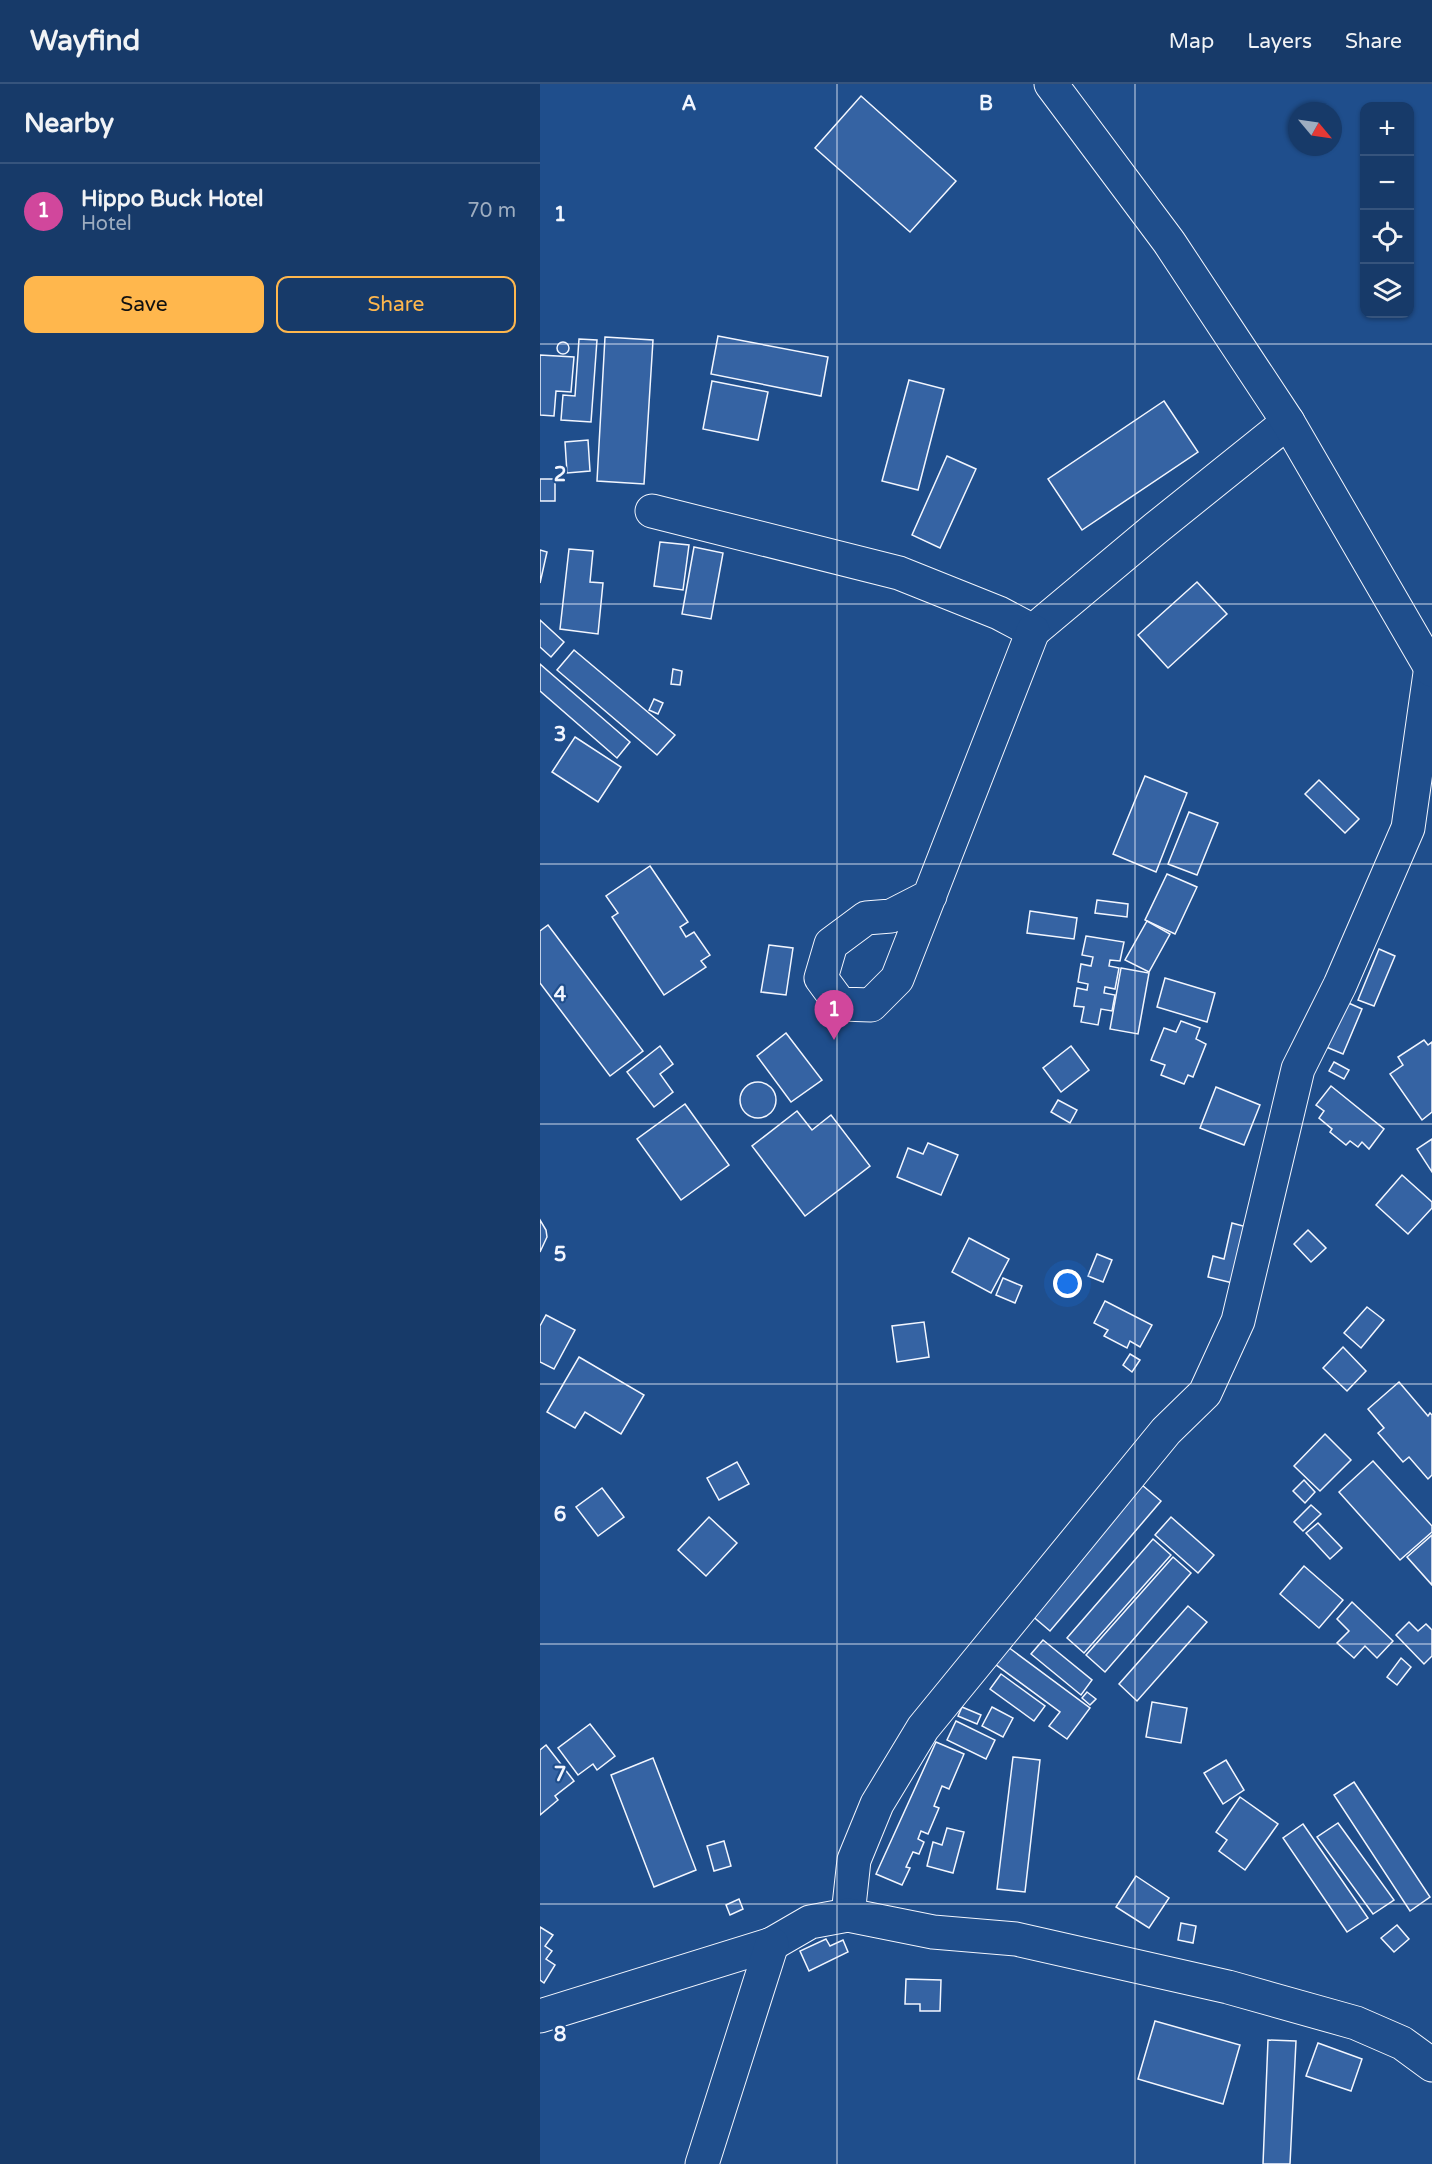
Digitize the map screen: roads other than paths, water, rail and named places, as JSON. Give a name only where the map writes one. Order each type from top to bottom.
[{"type":"main road","points":[[848,1915],[854,1860],[877,1804],[923,1728],[1166,1431],[1205,1393],[1238,1321],[1298,1069],[1340,985],[1408,828],[1431,665],[1288,422],[1169,242],[1051,84]]},
{"type":"main road","points":[[930,896],[1033,631],[1288,422]]},
{"type":"main road","points":[[652,511],[899,573],[999,613],[1033,631]]},
{"type":"main road","points":[[540,2016],[772,1944],[810,1922],[848,1915],[933,1932],[1016,1939],[1228,1987],[1356,2023],[1402,2043],[1432,2065]]},
{"type":"main road","points":[[702,2164],[772,1944]]},
{"type":"place","name":"Hippo Buck Hotel","points":[[834,1040]]}]
